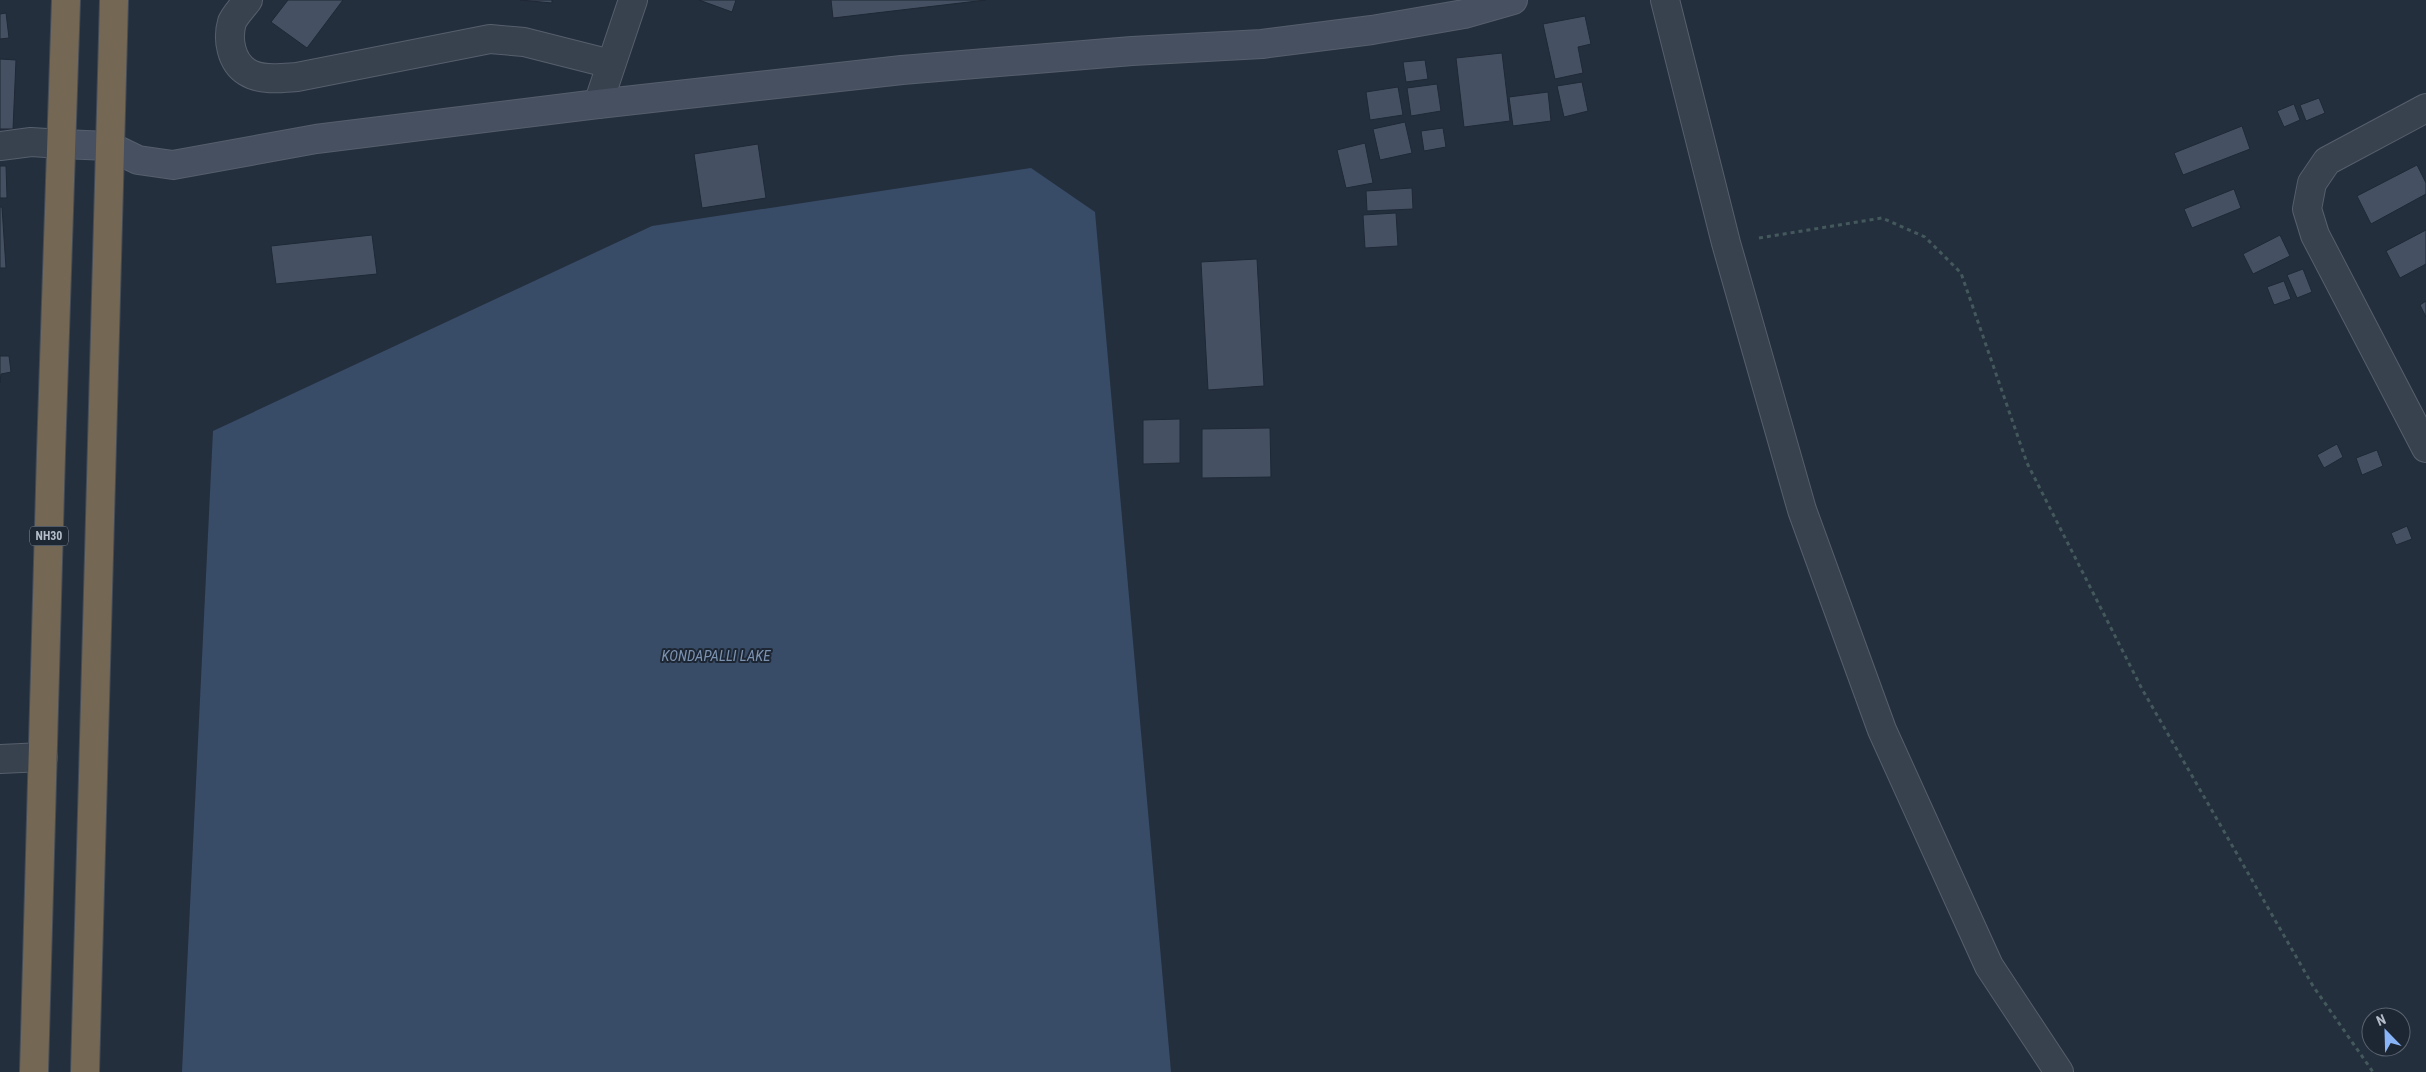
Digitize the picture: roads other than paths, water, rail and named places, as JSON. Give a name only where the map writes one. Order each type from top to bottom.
[{"type":"highway","name":"NH30","points":[[34,1072],[66,0]]},
{"type":"highway","points":[[85,1072],[114,0]]},
{"type":"street","points":[[248,0],[232,21],[230,39],[233,57],[246,72],[267,78],[297,77],[490,39],[524,42],[611,64]]},
{"type":"street","points":[[598,104],[633,0]]},
{"type":"street","points":[[0,146],[31,142],[109,146],[138,160],[173,165],[316,139],[598,104],[912,69],[1132,51],[1262,44],[1372,30],[1455,16],[1513,0]]},
{"type":"street","points":[[1665,0],[1726,243],[1802,510],[1882,730],[1990,966],[2059,1072]]},
{"type":"street","points":[[2426,108],[2327,161],[2312,183],[2308,209],[2314,235],[2426,448]]},
{"type":"street","points":[[0,759],[43,757]]},
{"type":"water","name":"KONDAPALLI LAKE","points":[[1031,168],[1095,212],[1171,1072],[182,1072],[213,431],[652,226]]}]
